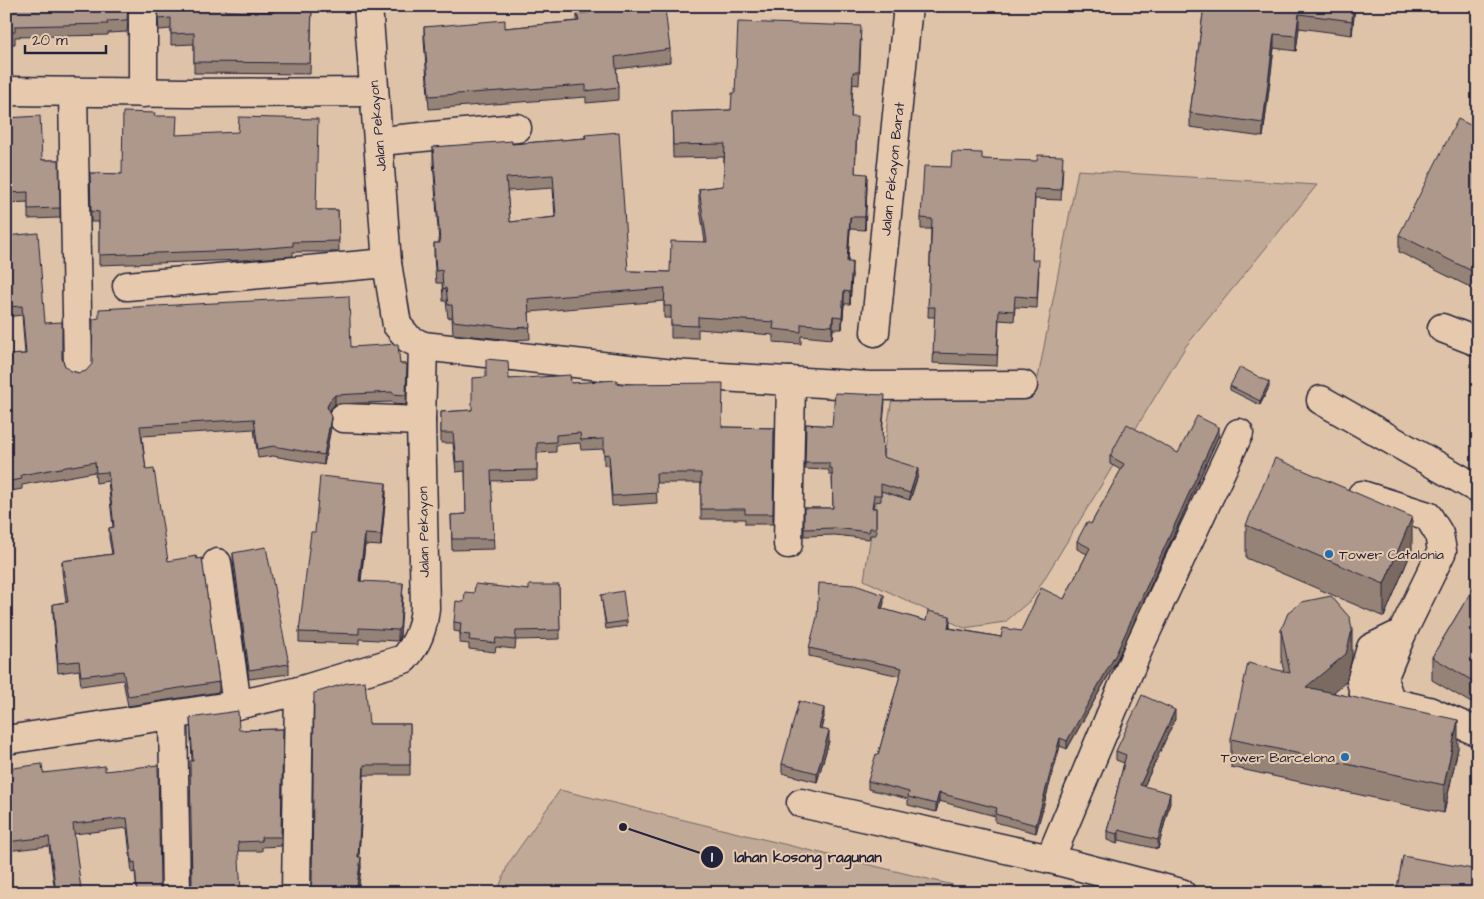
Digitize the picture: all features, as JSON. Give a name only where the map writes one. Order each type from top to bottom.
[{"type":"street","points":[[143,6],[143,93]]},
{"type":"street","name":"Jalan Pekayon","points":[[6,740],[173,716],[299,691],[404,659],[414,649],[419,637],[425,608],[421,421],[423,346],[410,339],[397,325],[387,263],[380,141],[373,92],[368,6]]},
{"type":"street","name":"Jalan Pekayon Barat","points":[[875,332],[908,6]]},
{"type":"street","points":[[6,91],[143,93],[373,92]]},
{"type":"street","points":[[73,92],[78,367]]},
{"type":"street","points":[[380,141],[517,128]]},
{"type":"street","points":[[126,286],[387,263]]},
{"type":"street","points":[[1442,328],[1478,342]]},
{"type":"street","points":[[423,346],[673,374],[870,386],[1024,385]]},
{"type":"street","points":[[788,544],[791,381]]},
{"type":"street","points":[[1321,400],[1478,489]]},
{"type":"street","points":[[343,418],[421,421]]},
{"type":"street","points":[[1050,859],[1140,645],[1239,433]]},
{"type":"street","points":[[1362,495],[1428,516],[1439,534],[1442,551],[1402,633],[1383,679],[1391,702],[1429,711],[1478,732]]},
{"type":"street","points":[[217,563],[237,704]]},
{"type":"street","points":[[296,893],[299,691]]},
{"type":"street","points":[[173,716],[176,893]]},
{"type":"street","points":[[801,803],[1050,859],[1182,893]]},
{"type":"shaded area","points":[[1078,170],[1317,185],[1186,346],[1032,599],[1005,622],[964,628],[864,580],[893,391],[1036,388]]},
{"type":"shaded area","points":[[560,790],[953,885],[949,893],[497,893],[508,864]]},
{"type":"building","points":[[6,6],[128,6],[127,20],[107,21],[108,24],[15,26],[15,32],[6,33]]},
{"type":"building","points":[[158,6],[225,6],[225,11],[274,12],[274,6],[312,6],[310,63],[194,62],[194,33],[171,34],[171,18],[159,19]]},
{"type":"building","points":[[594,6],[646,6],[647,12],[665,9],[670,49],[615,57],[618,87],[586,91],[586,85],[429,96],[424,27],[505,20],[505,28],[579,21],[577,14],[595,12]]},
{"type":"building","points":[[1204,6],[1353,6],[1352,21],[1299,14],[1296,36],[1274,34],[1263,123],[1190,113]]},
{"type":"building","points":[[738,22],[861,26],[859,72],[853,72],[851,117],[857,117],[855,173],[867,174],[865,217],[850,217],[847,262],[852,262],[850,292],[844,291],[842,317],[833,316],[832,326],[801,324],[801,332],[773,329],[774,322],[698,317],[698,326],[671,325],[671,306],[664,306],[665,288],[528,299],[530,327],[513,328],[453,321],[452,305],[448,305],[446,288],[443,289],[442,270],[436,271],[434,243],[440,243],[433,147],[512,141],[512,144],[586,138],[585,135],[619,132],[628,271],[670,272],[671,241],[707,242],[699,189],[723,186],[725,144],[673,145],[672,112],[731,110],[732,93],[735,93]],"holes":[[[553,175],[556,217],[510,222],[506,178]]]},
{"type":"building","points":[[123,112],[155,113],[154,116],[177,116],[176,135],[238,132],[239,117],[318,119],[316,210],[338,210],[339,241],[293,242],[293,246],[244,250],[99,255],[99,212],[91,211],[90,173],[122,174]]},
{"type":"building","points":[[40,116],[42,160],[59,160],[60,208],[28,209],[28,192],[6,193],[6,118]]},
{"type":"building","points":[[1458,119],[1478,129],[1478,274],[1399,235]]},
{"type":"building","points":[[952,152],[982,153],[982,159],[1037,161],[1038,155],[1063,156],[1061,190],[1035,189],[1032,260],[1039,260],[1037,298],[1015,296],[1014,311],[999,310],[997,355],[933,353],[935,307],[928,307],[932,219],[921,218],[924,166],[951,167]]},
{"type":"building","points":[[38,233],[45,323],[62,322],[62,358],[65,366],[71,371],[79,373],[86,371],[92,364],[93,319],[99,318],[99,309],[349,296],[351,347],[398,344],[400,364],[407,364],[406,395],[393,394],[393,392],[335,395],[330,400],[327,407],[331,417],[324,455],[273,446],[258,449],[254,419],[140,426],[146,470],[154,469],[168,561],[196,556],[197,559],[202,558],[219,682],[128,696],[123,671],[81,676],[79,661],[58,663],[53,604],[68,602],[62,561],[113,554],[109,528],[114,527],[108,472],[96,473],[95,462],[21,475],[22,479],[6,482],[6,355],[26,354],[22,306],[6,307],[6,236]]},
{"type":"building","points":[[486,359],[508,361],[509,379],[570,375],[571,383],[617,380],[617,384],[723,383],[722,427],[774,428],[773,514],[745,514],[745,509],[701,509],[701,473],[656,473],[657,493],[612,496],[609,454],[604,455],[604,439],[581,440],[580,433],[556,435],[556,442],[537,443],[537,470],[491,471],[494,539],[452,539],[451,515],[466,514],[465,461],[456,462],[453,433],[441,433],[441,412],[472,410],[472,378],[486,377]]},
{"type":"building","points":[[1240,367],[1269,382],[1260,401],[1230,386]]},
{"type":"building","points":[[835,393],[885,395],[882,429],[883,457],[918,468],[910,493],[881,484],[881,495],[874,495],[872,508],[876,508],[876,528],[870,528],[869,532],[835,528],[804,529],[804,508],[833,508],[832,468],[829,468],[829,463],[805,463],[806,424],[832,426]]},
{"type":"building","points":[[1197,416],[1219,427],[1116,654],[1067,741],[1060,738],[1036,825],[995,814],[997,808],[939,793],[936,804],[908,797],[909,792],[868,781],[876,754],[878,755],[902,668],[809,648],[817,617],[819,583],[855,585],[884,595],[880,608],[926,621],[928,611],[950,616],[948,628],[1001,637],[1003,628],[1021,631],[1041,588],[1064,599],[1090,548],[1077,541],[1087,522],[1091,524],[1124,464],[1110,456],[1127,424],[1178,453]]},
{"type":"building","points":[[1275,458],[1412,517],[1384,584],[1246,525]]},
{"type":"building","points":[[320,476],[386,483],[381,535],[365,534],[359,581],[403,583],[400,627],[398,630],[359,628],[359,634],[299,632],[311,532],[315,532]]},
{"type":"building","points":[[266,547],[289,664],[249,670],[233,553]]},
{"type":"building","points":[[1478,580],[1478,684],[1432,657]]},
{"type":"building","points":[[475,584],[529,590],[529,585],[559,585],[560,630],[516,631],[515,640],[496,638],[495,643],[469,640],[470,635],[460,634],[461,623],[454,622],[456,601],[464,602],[465,592],[474,593]]},
{"type":"building","points":[[623,591],[627,621],[606,624],[601,595]]},
{"type":"building","points":[[1331,596],[1350,618],[1352,630],[1346,654],[1306,687],[1458,720],[1444,785],[1231,739],[1248,663],[1290,673],[1281,630],[1288,613],[1302,602]]},
{"type":"building","points":[[365,681],[369,724],[410,724],[410,765],[364,765],[358,857],[361,857],[356,893],[307,893],[312,883],[314,693],[347,683]]},
{"type":"building","points":[[1142,695],[1175,710],[1140,785],[1170,793],[1158,840],[1119,830],[1117,834],[1107,831],[1126,755],[1116,751]]},
{"type":"building","points":[[799,701],[824,708],[819,728],[829,731],[817,773],[782,764]]},
{"type":"building","points":[[238,711],[239,730],[283,729],[281,837],[261,837],[262,841],[238,842],[241,893],[188,893],[192,883],[190,761],[193,761],[190,718]]},
{"type":"building","points":[[42,764],[43,773],[105,766],[105,771],[158,765],[160,884],[164,893],[137,893],[135,862],[132,863],[127,818],[73,824],[81,890],[56,893],[49,837],[6,842],[6,769]]},
{"type":"building","points":[[1403,856],[1478,870],[1478,893],[1396,893]]},
{"type":"place","name":"Tower Catalonia","points":[[1329,554]]},
{"type":"place","name":"Tower Barcelona","points":[[1345,757]]},
{"type":"place","name":"lahan kosong ragunan","points":[[623,827]]}]
